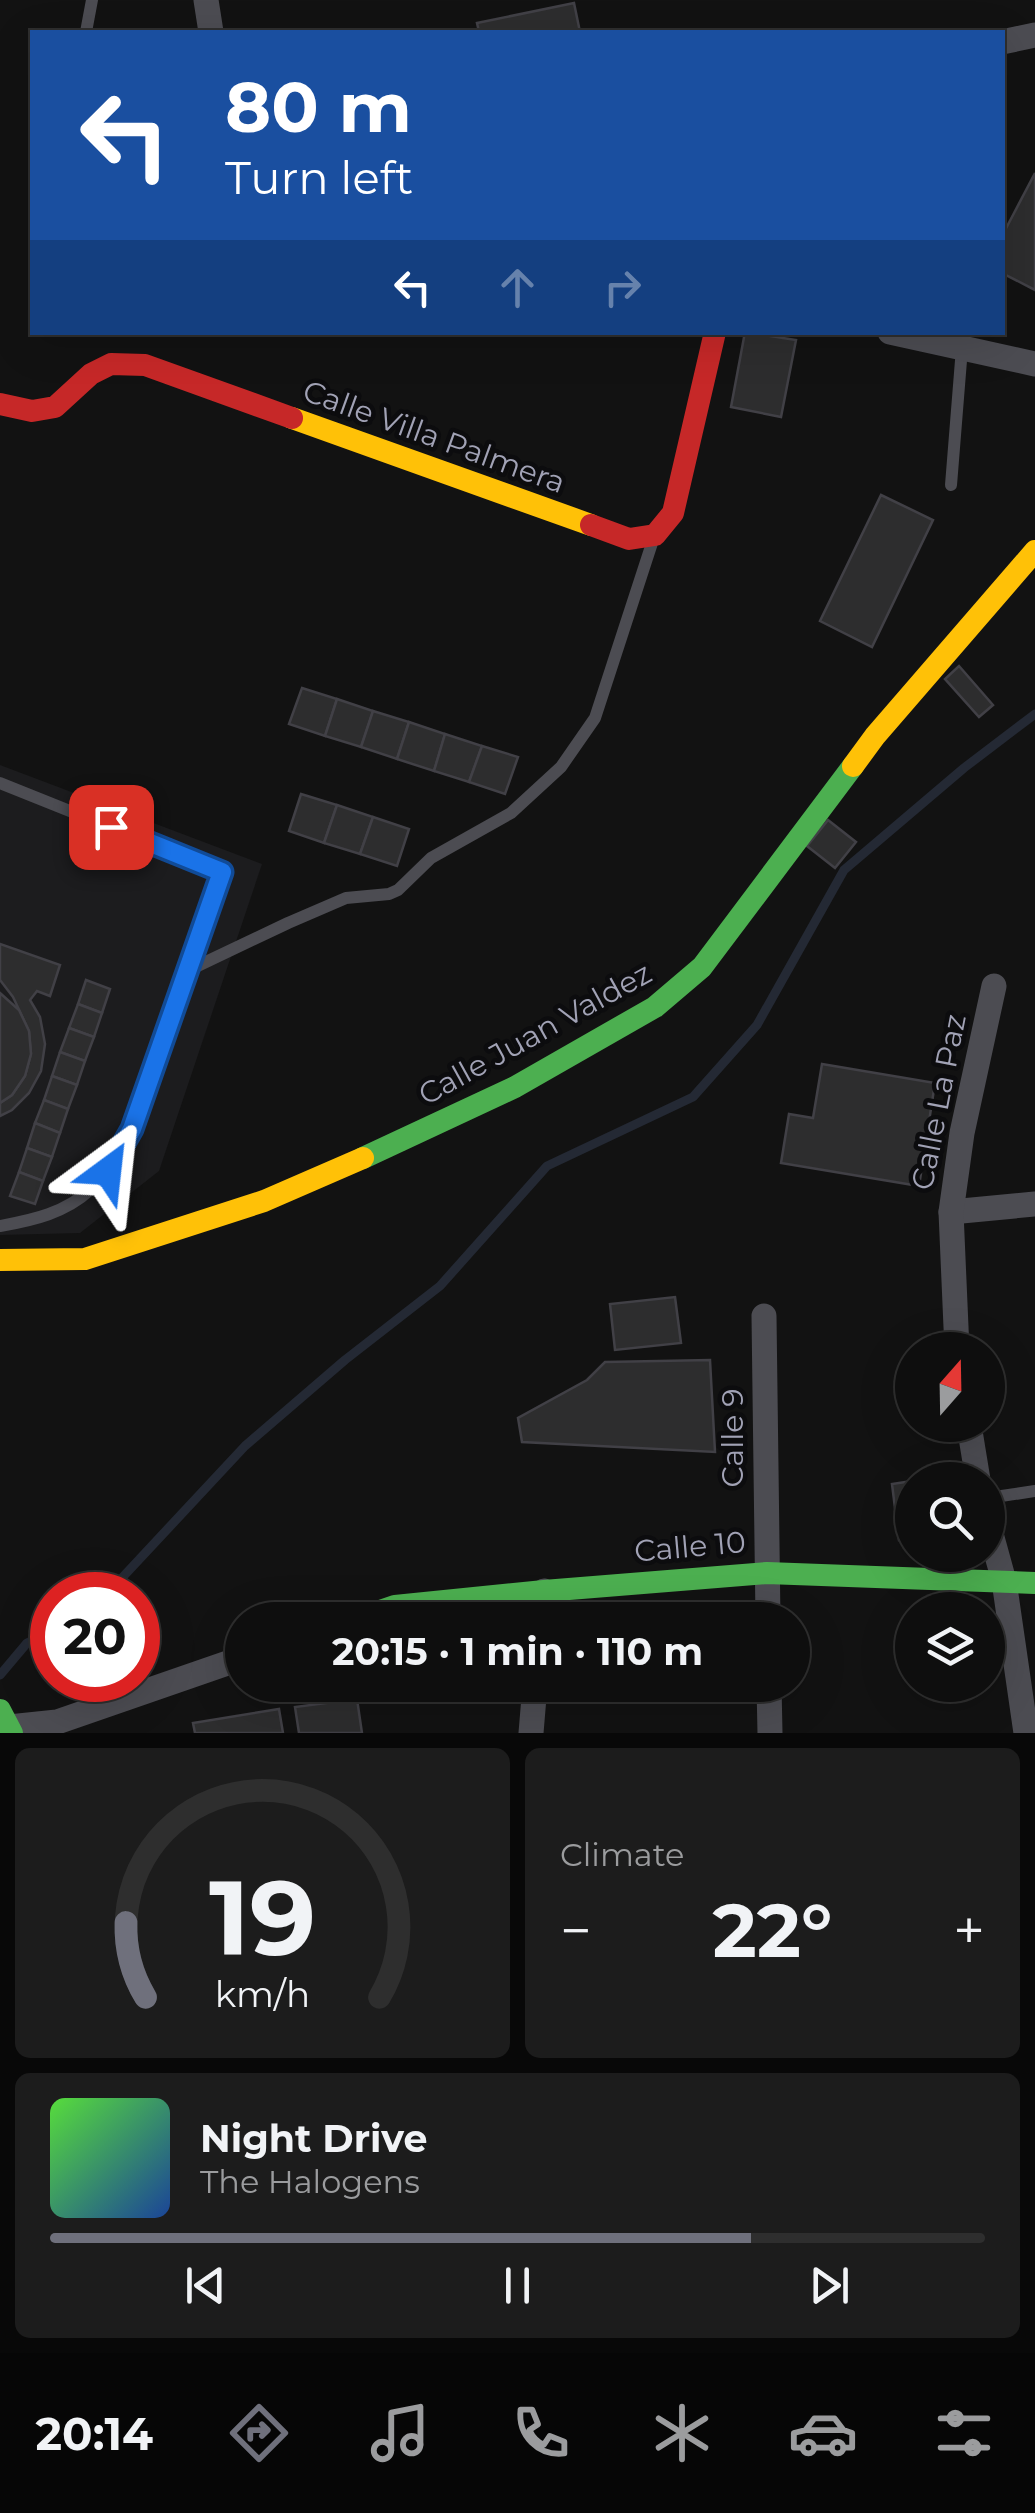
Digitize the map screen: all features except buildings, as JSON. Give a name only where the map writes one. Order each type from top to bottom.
[{"type":"street","points":[[206,0],[211,30]]},
{"type":"street","points":[[1005,41],[1035,35]]},
{"type":"street","points":[[655,535],[672,512],[713,335]]},
{"type":"street","points":[[904,335],[1035,364]]},
{"type":"street","name":"Calle Villa Palmera","points":[[0,404],[32,411],[56,408],[91,374],[111,364],[145,365],[629,539],[655,535]]},
{"type":"street","name":"Calle Juan Valdez","points":[[0,1260],[85,1258],[264,1201],[390,1148],[515,1087],[654,1007],[702,966],[875,736],[1035,551]]},
{"type":"street","name":"Calle La Paz","points":[[956,1332],[951,1212],[962,1133],[994,986]]},
{"type":"street","points":[[951,1212],[1035,1204]]},
{"type":"street","name":"Calle 9","points":[[764,1316],[767,1602]]},
{"type":"street","points":[[1002,1572],[1026,1733]]},
{"type":"street","name":"Calle 10","points":[[435,1602],[766,1573],[1035,1583]]},
{"type":"street","points":[[543,1602],[544,1591]]},
{"type":"street","points":[[7,1723],[56,1722],[225,1664]]},
{"type":"street","points":[[531,1733],[534,1702]]},
{"type":"street","points":[[769,1702],[770,1733]]},
{"type":"lane","points":[[86,30],[92,0]]},
{"type":"lane","points":[[951,485],[962,348]]},
{"type":"lane","points":[[187,971],[346,898],[398,890],[431,858],[511,813],[561,767],[595,718],[655,535]]},
{"type":"lane","points":[[0,783],[222,872],[132,1129],[108,1171],[70,1206],[36,1220],[0,1226]]},
{"type":"lane","points":[[1005,1495],[1035,1491]]},
{"type":"shaded area","points":[[0,765],[262,864],[159,1171],[80,1233],[0,1235]]},
{"type":"waterway","points":[[127,1572],[245,1446],[345,1360],[440,1286],[547,1166],[693,1097],[757,1025],[844,870],[964,768],[1035,714]]},
{"type":"waterway","points":[[0,1675],[30,1642]]},
{"type":"traffic: fast","points":[[363,1158],[515,1087],[655,1007],[702,967],[853,766]]},
{"type":"traffic: fast","points":[[435,1602],[767,1573],[1035,1583]]},
{"type":"traffic: fast","points":[[0,1710],[12,1733]]},
{"type":"traffic: slow","points":[[292,418],[591,525]]},
{"type":"traffic: slow","points":[[853,766],[1035,551]]},
{"type":"traffic: slow","points":[[0,1260],[85,1259],[264,1201],[363,1158]]},
{"type":"traffic: jam","points":[[591,525],[629,539],[655,535],[673,513],[714,335]]},
{"type":"traffic: jam","points":[[0,404],[32,411],[55,407],[91,374],[111,364],[145,365],[292,418]]},
{"type":"route","points":[[108,1171],[132,1129],[222,872],[111,827]]}]
